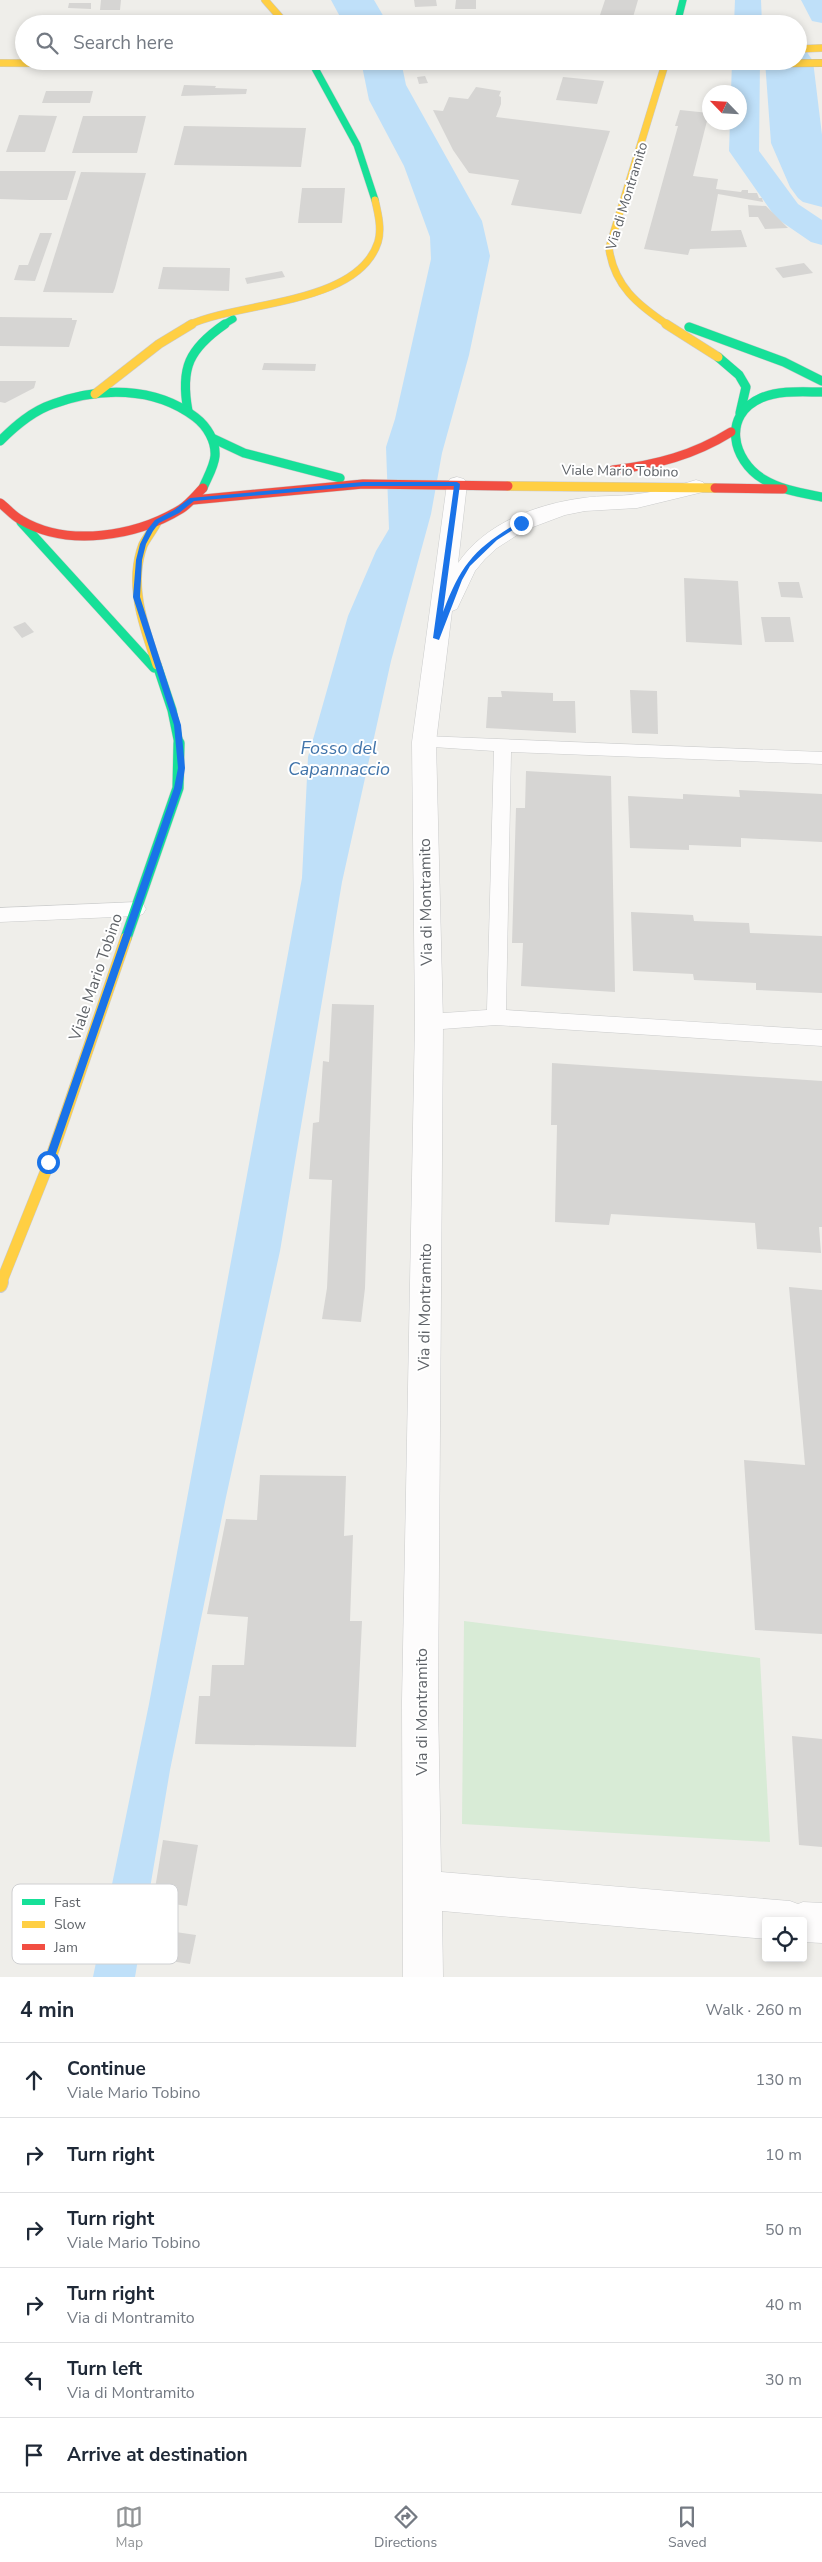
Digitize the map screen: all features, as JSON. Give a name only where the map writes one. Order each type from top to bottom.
[{"type":"main road","points":[[265,0],[278,15]]},
{"type":"main road","points":[[679,15],[683,0]]},
{"type":"main road","points":[[807,48],[822,48]]},
{"type":"main road","points":[[0,64],[15,63]]},
{"type":"main road","points":[[807,64],[822,64]]},
{"type":"main road","points":[[95,394],[144,352],[185,327],[214,314],[256,306],[323,289],[349,278],[369,262],[377,243],[379,211],[369,175],[316,70]]},
{"type":"main road","name":"Via di Montramito","points":[[663,70],[608,255],[618,282],[635,301],[738,375],[746,387],[740,413],[731,432]]},
{"type":"main road","points":[[188,411],[181,390],[183,371],[188,357],[205,338],[256,306]]},
{"type":"main road","name":"Via di Montramito","points":[[656,315],[784,362],[822,381]]},
{"type":"main road","points":[[740,413],[752,403],[768,396],[787,392],[822,392]]},
{"type":"main road","points":[[0,441],[15,425],[38,411],[65,400],[95,394],[136,394],[163,400],[188,411],[206,428],[212,438],[216,453],[213,469],[206,485],[192,500],[176,512],[157,522],[128,531],[98,535],[76,534],[40,528],[18,518],[0,503]]},
{"type":"main road","points":[[731,432],[732,445],[738,458],[749,470],[783,489],[822,497]]},
{"type":"main road","name":"Viale Mario Tobino","points":[[596,472],[646,467],[682,460],[711,446],[731,432]]},
{"type":"main road","name":"Viale Mario Tobino","points":[[212,438],[235,450],[267,460],[363,484]]},
{"type":"main road","name":"Viale Mario Tobino","points":[[448,484],[566,474]]},
{"type":"main road","name":"Viale Mario Tobino","points":[[192,500],[363,484],[783,489]]},
{"type":"main road","name":"Viale Mario Tobino","points":[[18,518],[160,674]]},
{"type":"main road","name":"Viale Mario Tobino","points":[[0,1284],[45,1172],[178,788],[181,768],[178,725],[170,697],[160,674],[137,597],[138,567],[143,544],[157,522]]},
{"type":"street","name":"Via di Montramito","points":[[424,1977],[420,1701],[429,1022],[424,742],[436,638],[448,484]]},
{"type":"street","name":"Via di Montramito","points":[[436,638],[459,580],[468,565],[495,538],[521,523],[547,513],[580,504],[630,502],[696,487]]},
{"type":"street","points":[[424,1890],[762,1919]]},
{"type":"street","points":[[807,1922],[822,1924]]},
{"type":"lane","points":[[424,742],[822,758]]},
{"type":"lane","points":[[496,1017],[503,744]]},
{"type":"lane","points":[[0,915],[137,909]]},
{"type":"lane","points":[[429,1022],[496,1017],[822,1038]]},
{"type":"green space","points":[[464,1621],[760,1658],[770,1842],[462,1824]]},
{"type":"water","points":[[331,0],[374,0],[383,15],[339,15]]},
{"type":"water","name":"Fosso del Capannaccio","points":[[363,70],[403,70],[406,85],[482,221],[490,256],[469,355],[442,453],[431,514],[391,661],[342,882],[280,1251],[226,1497],[170,1770],[151,1884],[112,1884],[149,1704],[302,878],[308,757],[348,616],[376,551],[389,529],[386,447],[395,419],[431,259],[430,237],[404,166],[369,100]]},
{"type":"water","name":"Fosso del Capannaccio","points":[[96,1964],[137,1964],[135,1977],[93,1977]]},
{"type":"building","points":[[101,0],[121,0],[120,10],[100,10]]},
{"type":"building","points":[[414,0],[436,0],[437,6],[415,7]]},
{"type":"building","points":[[456,0],[476,0],[476,9],[455,9]]},
{"type":"building","points":[[605,0],[638,0],[634,15],[600,15]]},
{"type":"building","points":[[69,3],[91,3],[91,9],[68,8]]},
{"type":"building","points":[[425,76],[428,83],[419,84],[417,77]]},
{"type":"building","points":[[563,77],[604,81],[597,104],[556,100]]},
{"type":"building","points":[[184,85],[247,89],[246,94],[181,96]]},
{"type":"building","points":[[476,87],[501,91],[499,96],[501,97],[501,104],[496,117],[610,131],[581,214],[511,205],[519,180],[469,173],[453,150],[433,110],[443,111],[449,97],[468,99]]},
{"type":"building","points":[[46,91],[93,91],[90,103],[42,103]]},
{"type":"building","points":[[680,110],[702,112],[702,130],[705,130],[693,176],[718,179],[716,189],[741,192],[742,190],[748,190],[748,193],[757,193],[759,198],[762,198],[763,202],[718,194],[711,231],[741,230],[747,247],[690,249],[688,255],[644,249],[678,126],[675,126]]},
{"type":"building","points":[[19,115],[57,116],[45,152],[6,152]]},
{"type":"building","points":[[83,116],[146,116],[137,153],[72,153]]},
{"type":"building","points":[[184,126],[306,128],[301,167],[174,165]]},
{"type":"building","points":[[0,171],[76,171],[67,200],[30,200],[0,199]]},
{"type":"building","points":[[81,172],[146,173],[115,288],[113,293],[43,292]]},
{"type":"building","points":[[302,188],[345,188],[342,223],[298,223]]},
{"type":"building","points":[[748,205],[766,206],[788,228],[765,229],[758,217],[749,217]]},
{"type":"building","points":[[40,233],[52,233],[35,281],[14,280],[19,265],[28,265]]},
{"type":"building","points":[[804,263],[813,273],[783,278],[775,268]]},
{"type":"building","points":[[163,267],[230,268],[229,291],[158,289]]},
{"type":"building","points":[[282,271],[285,277],[247,284],[245,278]]},
{"type":"building","points":[[0,317],[72,318],[72,320],[77,320],[69,347],[0,346]]},
{"type":"building","points":[[264,363],[316,364],[315,371],[262,370]]},
{"type":"building","points":[[0,381],[36,381],[34,388],[5,403],[0,402]]},
{"type":"building","points":[[684,578],[738,581],[742,645],[686,642]]},
{"type":"building","points":[[778,582],[799,582],[803,598],[781,597]]},
{"type":"building","points":[[761,617],[790,617],[794,642],[765,642]]},
{"type":"building","points":[[25,622],[34,632],[22,638],[13,627]]},
{"type":"building","points":[[630,690],[657,691],[658,734],[632,733]]},
{"type":"building","points":[[501,691],[553,693],[553,701],[575,701],[576,733],[486,728],[488,697],[502,697]]},
{"type":"building","points":[[526,771],[611,776],[615,992],[521,986],[523,943],[512,943],[516,808],[525,808]]},
{"type":"building","points":[[739,790],[822,794],[822,842],[741,838],[741,847],[689,845],[689,850],[630,848],[628,796],[683,799],[683,794],[740,797]]},
{"type":"building","points":[[631,912],[693,915],[694,921],[749,923],[750,933],[822,936],[822,993],[756,990],[756,983],[694,980],[693,974],[633,971]]},
{"type":"building","points":[[332,1004],[374,1005],[365,1288],[361,1322],[322,1319],[327,1288],[332,1180],[309,1179],[313,1123],[319,1122],[323,1061],[329,1062]]},
{"type":"building","points":[[552,1063],[822,1081],[822,1227],[819,1227],[821,1253],[757,1249],[755,1223],[611,1214],[609,1225],[555,1222],[557,1125],[551,1125]]},
{"type":"building","points":[[789,1287],[822,1290],[822,1634],[755,1630],[744,1460],[805,1465]]},
{"type":"building","points":[[260,1475],[346,1476],[344,1536],[353,1535],[350,1621],[362,1621],[356,1747],[195,1744],[199,1696],[210,1696],[212,1665],[244,1665],[248,1617],[207,1614],[226,1519],[257,1520]]},
{"type":"building","points":[[792,1736],[822,1739],[822,1847],[799,1845]]},
{"type":"building","points":[[163,1840],[198,1845],[187,1906],[178,1905],[178,1884],[156,1884]]},
{"type":"building","points":[[178,1932],[196,1935],[190,1964],[178,1962]]},
{"type":"waterway","points":[[748,0],[748,15]]},
{"type":"waterway","points":[[814,0],[822,15]]},
{"type":"waterway","points":[[746,70],[744,151],[787,211],[822,235]]},
{"type":"waterway","points":[[790,70],[797,143],[817,187],[822,191]]},
{"type":"traffic: fast","points":[[679,15],[683,0]]},
{"type":"traffic: fast","points":[[316,70],[357,145],[371,181],[375,200]]},
{"type":"traffic: fast","points":[[188,411],[184,379],[186,367],[191,356],[207,337],[233,319]]},
{"type":"traffic: fast","points":[[689,327],[784,362],[822,381]]},
{"type":"traffic: fast","points":[[718,357],[739,375],[746,387],[740,413]]},
{"type":"traffic: fast","points":[[0,441],[31,415],[45,407],[70,398],[108,392],[128,392],[147,395],[166,400],[183,408],[205,426],[213,440],[215,456],[203,488]]},
{"type":"traffic: fast","points":[[822,392],[770,395],[754,402],[738,418],[734,438],[741,459],[764,480],[796,492],[822,497]]},
{"type":"traffic: fast","points":[[212,438],[244,453],[340,478]]},
{"type":"traffic: fast","points":[[21,522],[154,668]]},
{"type":"traffic: fast","points":[[126,938],[178,788],[180,772],[176,725],[157,665]]},
{"type":"traffic: slow","points":[[265,0],[278,15]]},
{"type":"traffic: slow","points":[[807,49],[822,48]]},
{"type":"traffic: slow","points":[[0,63],[15,63]]},
{"type":"traffic: slow","points":[[807,63],[822,63]]},
{"type":"traffic: slow","points":[[663,70],[609,248],[611,263],[619,281],[643,307],[718,357]]},
{"type":"traffic: slow","points":[[95,394],[159,344],[201,320],[221,313],[302,296],[328,288],[351,277],[368,262],[378,242],[379,226],[375,200]]},
{"type":"traffic: slow","points":[[508,486],[715,488]]},
{"type":"traffic: slow","points":[[157,522],[143,546],[137,576],[137,591],[143,621],[157,665]]},
{"type":"traffic: slow","points":[[0,1285],[49,1163],[126,938]]},
{"type":"traffic: jam","points":[[613,470],[645,466],[675,459],[703,448],[731,432]]},
{"type":"traffic: jam","points":[[193,500],[363,484],[508,486]]},
{"type":"traffic: jam","points":[[0,503],[21,520],[39,528],[59,533],[80,535],[102,534],[145,526],[164,518],[184,507],[203,488]]},
{"type":"traffic: jam","points":[[715,488],[783,489]]},
{"type":"route","points":[[48,1162],[178,788],[181,768],[178,725],[170,697],[160,674],[137,597],[139,560],[143,544],[150,530],[157,522],[176,512],[192,500],[363,484],[457,484],[436,638],[459,580],[468,565],[495,538],[521,523]]}]
